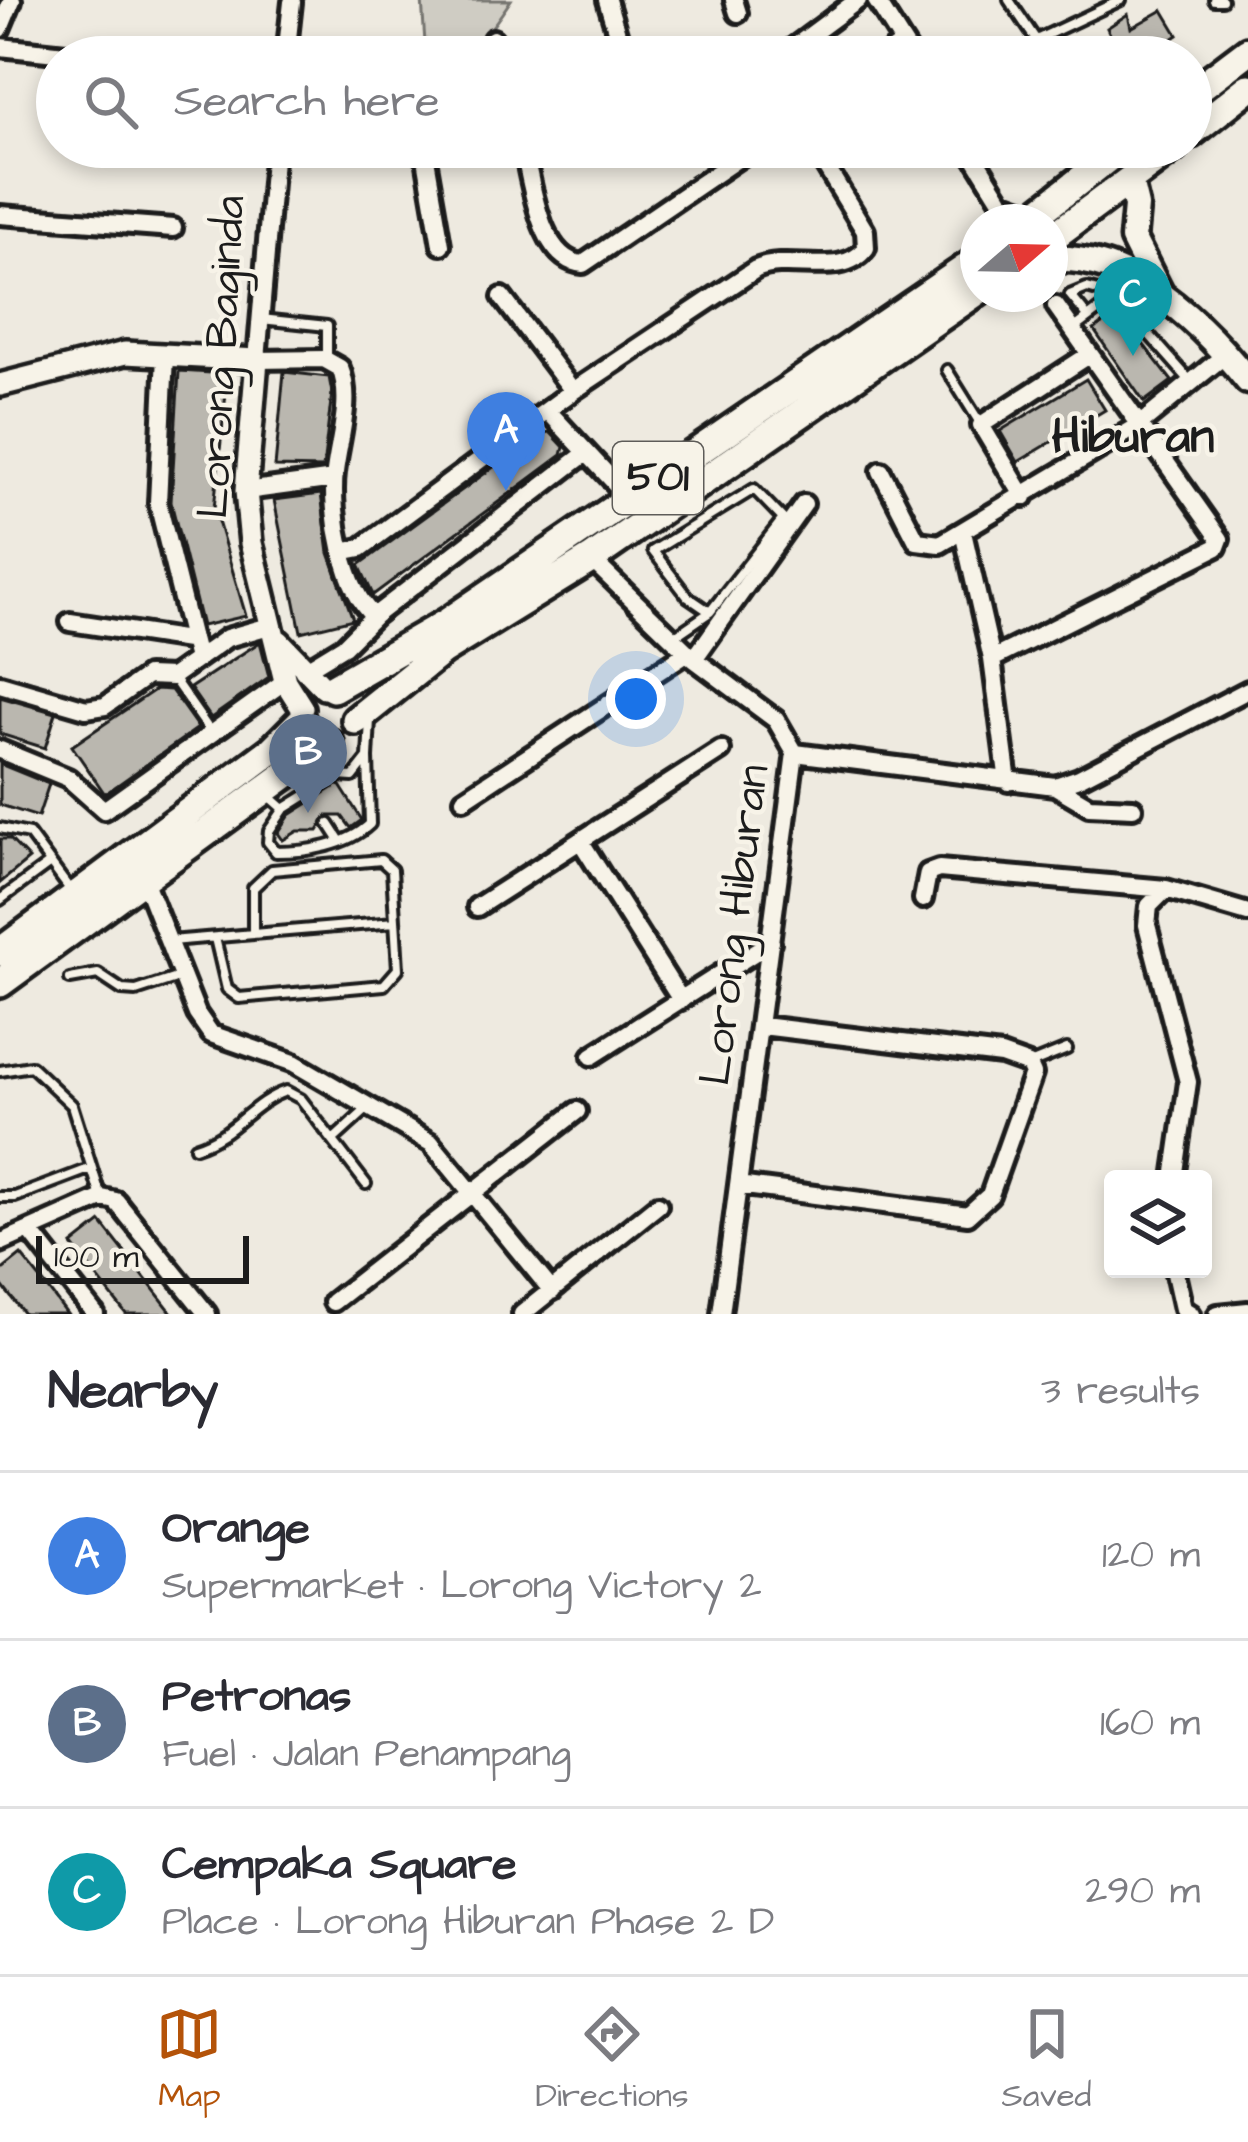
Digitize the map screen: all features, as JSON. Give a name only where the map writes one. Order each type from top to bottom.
[{"type":"main road","points":[[1212,78],[1248,51]]},
{"type":"main road","points":[[1212,117],[1248,88]]},
{"type":"main road","points":[[1059,204],[1096,168]]},
{"type":"main road","points":[[1068,260],[1105,262],[1123,254],[1133,239],[1136,206],[1130,182],[1107,168]]},
{"type":"main road","points":[[1068,211],[1130,182],[1148,168]]},
{"type":"main road","points":[[1133,239],[1162,296]]},
{"type":"main road","points":[[1105,262],[1162,296],[1248,381]]},
{"type":"main road","name":"501","points":[[311,682],[432,632],[960,272]]},
{"type":"main road","name":"501","points":[[363,716],[442,650],[591,560],[960,303]]},
{"type":"main road","points":[[717,439],[732,441],[744,452]]},
{"type":"main road","points":[[0,952],[272,750],[302,714],[311,682],[351,699],[363,716],[341,740],[329,743],[262,790],[0,983]]},
{"type":"main road","points":[[302,714],[306,733],[329,743]]},
{"type":"street","points":[[0,29],[12,0]]},
{"type":"street","points":[[608,0],[619,36]]},
{"type":"street","points":[[809,36],[858,0]]},
{"type":"street","points":[[876,0],[899,36]]},
{"type":"street","points":[[288,36],[292,2]]},
{"type":"street","points":[[0,47],[36,51]]},
{"type":"street","name":"Lorong Baginda","points":[[273,168],[246,491],[251,543],[276,632],[311,682]]},
{"type":"street","points":[[427,168],[440,245]]},
{"type":"street","points":[[529,168],[553,245],[566,260],[583,264],[724,168]]},
{"type":"street","points":[[346,550],[361,548],[573,391],[756,269],[776,262],[860,257],[868,239],[826,168]]},
{"type":"street","points":[[981,168],[1005,204]]},
{"type":"street","points":[[0,215],[173,228]]},
{"type":"street","points":[[502,297],[573,391]]},
{"type":"street","points":[[992,659],[1217,547],[1218,531],[1060,312]]},
{"type":"street","points":[[0,385],[125,353],[327,360],[340,368],[346,387],[334,479],[357,602],[374,616]]},
{"type":"street","points":[[165,355],[158,503],[188,640],[197,659]]},
{"type":"street","points":[[1024,497],[981,425],[1089,355]]},
{"type":"street","points":[[881,472],[917,541],[940,544],[1138,426],[1225,355]]},
{"type":"street","points":[[547,410],[628,497]]},
{"type":"street","points":[[0,750],[68,778],[104,810],[214,736],[311,682],[374,616],[586,453]]},
{"type":"street","points":[[246,491],[334,479]]},
{"type":"street","points":[[464,799],[691,655],[804,504]]},
{"type":"street","points":[[963,532],[992,659],[1008,782]]},
{"type":"street","name":"Lorong Hiburan","points":[[591,560],[691,655],[776,720],[795,753],[721,1314]]},
{"type":"street","points":[[70,622],[188,640]]},
{"type":"street","points":[[0,684],[86,709],[105,706],[147,676],[172,676],[227,638],[276,632]]},
{"type":"street","points":[[795,753],[1054,786],[1079,778],[1248,690]]},
{"type":"street","points":[[476,908],[721,750]]},
{"type":"street","points":[[1054,786],[1089,806],[1133,808]]},
{"type":"street","points":[[581,842],[681,1000]]},
{"type":"street","points":[[923,899],[928,873],[935,869],[1166,889],[1248,913]]},
{"type":"street","points":[[143,877],[211,1034],[294,1064],[431,1143],[552,1291]]},
{"type":"street","points":[[1166,889],[1150,906],[1147,925],[1188,1082],[1175,1170]]},
{"type":"street","points":[[592,1056],[771,942]]},
{"type":"street","points":[[738,1185],[968,1215],[990,1196],[1031,1085],[1029,1065],[1001,1054],[762,1026]]},
{"type":"street","points":[[333,1302],[577,1111]]},
{"type":"street","points":[[0,1244],[102,1198],[128,1212],[207,1314]]},
{"type":"street","points":[[522,1314],[658,1205]]},
{"type":"street","points":[[30,1231],[95,1314]]},
{"type":"street","points":[[1175,1278],[1177,1292],[1191,1314]]},
{"type":"street","points":[[1218,1314],[1248,1311]]},
{"type":"lane","points":[[1009,0],[1033,36]]},
{"type":"lane","points":[[1043,36],[1101,4],[1120,0]]},
{"type":"lane","points":[[1088,317],[1070,295],[1087,288],[1116,297],[1197,381]]},
{"type":"lane","points":[[1072,329],[1116,297]]},
{"type":"lane","points":[[260,319],[327,326],[327,360]]},
{"type":"lane","points":[[947,370],[981,425]]},
{"type":"lane","points":[[674,637],[710,612],[783,519],[754,489],[652,551],[688,597],[710,612]]},
{"type":"lane","points":[[172,676],[214,736]]},
{"type":"lane","points":[[363,716],[368,758],[370,824],[340,842],[276,852],[268,831],[284,809],[337,776],[353,777],[368,758]]},
{"type":"lane","points":[[262,790],[284,809]]},
{"type":"lane","points":[[329,824],[340,842]]},
{"type":"lane","points":[[0,828],[29,834],[74,896]]},
{"type":"lane","points":[[215,938],[227,989],[239,998],[384,985],[398,969],[392,870],[381,860],[272,870],[259,877],[253,888],[254,934]]},
{"type":"lane","points":[[0,900],[50,863]]},
{"type":"lane","points":[[170,941],[395,922]]},
{"type":"lane","points":[[70,979],[98,974],[122,990],[136,992],[183,975]]},
{"type":"lane","points":[[1029,1065],[1067,1049]]},
{"type":"lane","points":[[0,1071],[31,1066],[72,1105],[102,1198]]},
{"type":"lane","points":[[195,1147],[229,1134],[286,1091],[302,1100],[366,1184]]},
{"type":"lane","points":[[333,1140],[369,1105]]},
{"type":"lane","points":[[0,1197],[15,1198],[89,1169]]},
{"type":"shaded area","points":[[422,0],[511,0],[483,36],[425,36]]},
{"type":"building","points":[[1163,10],[1178,35],[1111,36],[1107,28],[1128,14],[1131,28]]},
{"type":"building","points":[[1118,312],[1172,381],[1144,402],[1094,330]]},
{"type":"building","points":[[179,371],[228,374],[214,508],[246,616],[202,626],[171,502]]},
{"type":"building","points":[[284,372],[329,377],[332,393],[323,468],[275,467]]},
{"type":"building","points":[[1086,379],[1105,410],[1018,462],[1000,431]]},
{"type":"building","points":[[550,432],[564,447],[562,455],[373,595],[359,565],[539,434]]},
{"type":"building","points":[[321,494],[329,553],[353,619],[301,632],[274,500]]},
{"type":"building","points":[[260,642],[269,677],[211,718],[190,688]]},
{"type":"building","points":[[156,689],[171,690],[198,728],[105,794],[72,746]]},
{"type":"building","points":[[0,697],[56,713],[45,748],[0,734]]},
{"type":"building","points":[[0,764],[49,784],[38,817],[0,805]]},
{"type":"building","points":[[339,784],[362,820],[351,828],[342,816],[327,816],[318,831],[298,831],[283,840],[278,833],[290,815]]},
{"type":"building","points":[[0,839],[10,839],[29,859],[0,883]]},
{"type":"building","points":[[101,1222],[173,1314],[126,1314],[72,1245]]},
{"type":"building","points":[[21,1255],[67,1314],[24,1314],[0,1283],[0,1272]]},
{"type":"place","name":"Cempaka Square","points":[[1133,356]]},
{"type":"place","name":"Orange","points":[[506,491]]},
{"type":"place","name":"Petronas","points":[[308,813]]},
{"type":"district","name":"Hiburan","points":[[1133,438]]}]
